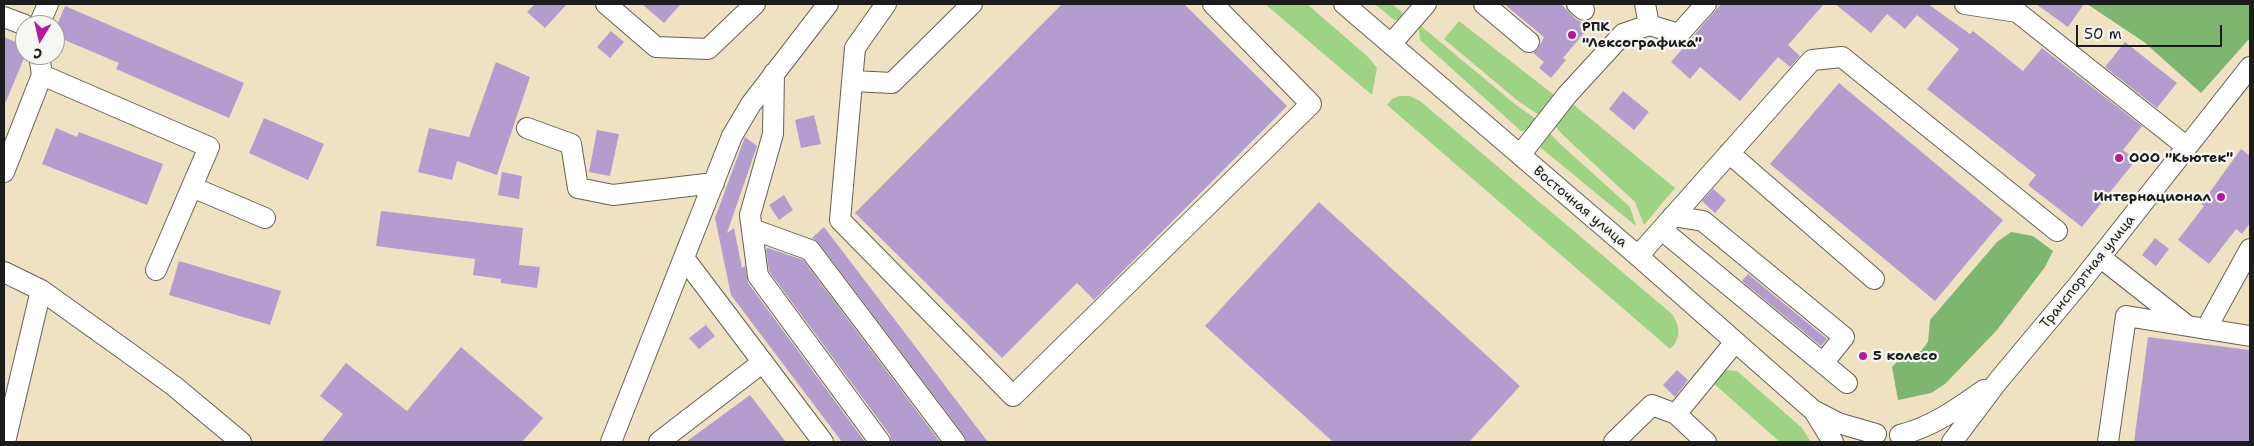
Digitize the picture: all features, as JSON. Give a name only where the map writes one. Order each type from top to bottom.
[{"type":"street","points":[[606,4],[656,47],[708,49],[755,4]]},
{"type":"street","points":[[612,442],[732,136],[751,104],[828,4]]},
{"type":"street","points":[[886,4],[856,48],[840,220],[1013,396],[1311,104],[1213,4]]},
{"type":"street","points":[[852,81],[892,83],[972,4]]},
{"type":"street","name":"Восточная улица","points":[[1344,4],[1638,256],[1814,411],[1868,438],[1888,432],[1906,438],[1944,417],[1998,381]]},
{"type":"street","points":[[1391,44],[1426,4]]},
{"type":"street","points":[[1484,4],[1529,42]]},
{"type":"street","points":[[1645,4],[1649,25]]},
{"type":"street","points":[[1520,155],[1567,95],[1623,34],[1649,25],[1679,34],[1706,4]]},
{"type":"street","points":[[1965,4],[2017,12],[2187,147]]},
{"type":"street","points":[[1638,256],[1812,60],[1842,57],[2057,230]]},
{"type":"street","points":[[4,172],[11,135],[42,75],[40,65]]},
{"type":"street","name":"Транспортная улица","points":[[1998,381],[2100,257],[2250,67]]},
{"type":"street","points":[[774,73],[773,134],[750,215],[758,276],[880,442]]},
{"type":"street","points":[[42,75],[209,147],[156,270]]},
{"type":"street","points":[[527,128],[571,144],[578,188],[613,194],[714,183]]},
{"type":"street","points":[[1729,153],[1874,279]]},
{"type":"street","points":[[192,187],[265,218]]},
{"type":"street","points":[[1667,223],[1703,221],[1844,337],[1823,362]]},
{"type":"street","points":[[1667,223],[1847,382]]},
{"type":"street","points":[[752,229],[810,250],[955,442]]},
{"type":"street","points":[[2196,327],[2250,249]]},
{"type":"street","points":[[2100,257],[2196,327]]},
{"type":"street","points":[[684,258],[823,442]]},
{"type":"street","points":[[4,272],[41,290],[174,386],[241,442]]},
{"type":"street","points":[[5,442],[41,290]]},
{"type":"street","points":[[2108,442],[2126,316],[2250,336]]},
{"type":"street","points":[[1676,414],[1735,342]]},
{"type":"street","points":[[659,442],[763,362]]},
{"type":"street","points":[[1952,442],[1998,381]]},
{"type":"street","points":[[1614,442],[1652,405],[1676,414],[1706,442]]},
{"type":"street","name":"Восточная улица","points":[[1814,411],[1833,442]]},
{"type":"green space","points":[[1265,4],[1307,4],[1368,57],[1377,68],[1372,95]]},
{"type":"green space","points":[[1375,4],[1392,4],[1402,12],[1402,16],[1394,20]]},
{"type":"green space","points":[[2087,4],[2250,4],[2250,38],[2201,93],[2144,42]]},
{"type":"green space","points":[[1459,21],[1558,98],[1542,117],[1518,101],[1444,39]]},
{"type":"green space","points":[[1421,26],[1516,105],[1539,121],[1531,130],[1521,131],[1420,40],[1419,29]]},
{"type":"green space","points":[[1399,96],[1410,96],[1420,101],[1672,314],[1678,327],[1678,336],[1674,345],[1670,349],[1387,105],[1392,99]]},
{"type":"green space","points":[[1569,101],[1675,188],[1644,225],[1635,202],[1551,122]]},
{"type":"green space","points":[[1546,129],[1630,207],[1636,226],[1541,148],[1539,137]]},
{"type":"green space","points":[[2011,232],[2033,236],[2053,251],[2045,267],[1997,330],[1945,384],[1931,393],[1898,400],[1892,367],[1900,359],[1921,351],[1928,342],[1930,320],[1997,242]]},
{"type":"green space","points":[[1725,370],[1737,371],[1802,428],[1811,442],[1780,442],[1713,383]]},
{"type":"building","points":[[535,4],[567,4],[545,28],[527,12]]},
{"type":"building","points":[[642,4],[681,4],[664,23]]},
{"type":"building","points":[[1062,4],[1184,4],[1287,106],[1094,300],[1077,283],[1002,358],[855,213]]},
{"type":"building","points":[[1504,4],[1561,4],[1576,19],[1589,27],[1563,58],[1566,60],[1551,78],[1539,68],[1544,62],[1533,53],[1538,49],[1544,37]]},
{"type":"building","points":[[1721,4],[1824,4],[1788,45],[1800,56],[1790,67],[1778,57],[1740,101],[1700,67],[1690,79],[1671,62]]},
{"type":"building","points":[[1835,4],[1928,4],[1970,34],[1973,31],[2023,71],[2042,48],[2142,126],[2123,150],[2136,160],[2082,227],[2028,185],[2036,175],[1927,89],[1959,49],[1917,15],[1905,29],[1887,14],[1871,33]]},
{"type":"building","points":[[2036,4],[2084,4],[2068,27]]},
{"type":"building","points":[[65,6],[244,83],[229,118],[116,69],[119,63],[65,40],[65,15],[61,15]]},
{"type":"building","points":[[611,31],[624,42],[610,58],[597,47]]},
{"type":"building","points":[[4,37],[15,42],[15,65],[21,65],[4,106]]},
{"type":"building","points":[[2125,42],[2177,83],[2157,108],[2105,67]]},
{"type":"building","points":[[496,62],[530,77],[497,175],[457,161],[452,180],[418,172],[429,128],[469,137]]},
{"type":"building","points":[[1839,83],[2003,220],[1935,301],[1770,164]]},
{"type":"building","points":[[1623,91],[1649,112],[1634,130],[1609,109]]},
{"type":"building","points":[[814,115],[821,144],[801,148],[795,120]]},
{"type":"building","points":[[264,118],[324,144],[308,180],[249,153]]},
{"type":"building","points":[[56,128],[77,137],[79,132],[163,164],[147,205],[42,164]]},
{"type":"building","points":[[597,130],[619,134],[610,176],[589,172]]},
{"type":"building","points":[[745,137],[757,146],[727,233],[734,228],[742,268],[745,266],[748,283],[865,442],[842,442],[731,295],[715,218]]},
{"type":"building","points":[[2241,149],[2250,156],[2250,223],[2242,234],[2236,229],[2209,264],[2178,240],[2204,206],[2201,204]]},
{"type":"building","points":[[502,172],[522,176],[519,199],[498,195]]},
{"type":"building","points":[[1713,189],[1726,200],[1715,213],[1702,201]]},
{"type":"building","points":[[784,195],[793,210],[779,220],[769,205]]},
{"type":"building","points":[[1319,202],[1520,386],[1469,442],[1333,442],[1205,326]]},
{"type":"building","points":[[381,211],[523,228],[519,265],[540,267],[537,288],[501,283],[501,279],[473,275],[475,259],[376,246]]},
{"type":"building","points":[[824,227],[988,442],[967,442],[964,435],[819,243],[812,238]]},
{"type":"building","points":[[2155,238],[2169,249],[2156,266],[2142,255]]},
{"type":"building","points":[[768,248],[803,260],[940,442],[892,442],[890,435],[769,271],[766,249]]},
{"type":"building","points":[[179,261],[281,291],[270,325],[169,295]]},
{"type":"building","points":[[1748,274],[1827,339],[1821,346],[1742,281]]},
{"type":"building","points":[[706,325],[715,336],[699,349],[689,338]]},
{"type":"building","points":[[2148,337],[2250,350],[2250,442],[2134,442]]},
{"type":"building","points":[[461,347],[543,418],[522,442],[321,442],[343,414],[320,396],[346,363],[407,411]]},
{"type":"building","points":[[1677,370],[1688,380],[1675,397],[1663,385]]},
{"type":"building","points":[[750,395],[786,442],[686,442]]},
{"type":"place","name":"РПК \"Лексографика\"","points":[[1572,35]]},
{"type":"place","name":"ООО \"Кьютек\"","points":[[2119,158]]},
{"type":"place","name":"Интернационал","points":[[2221,197]]},
{"type":"place","name":"5 колесо","points":[[1863,356]]}]
